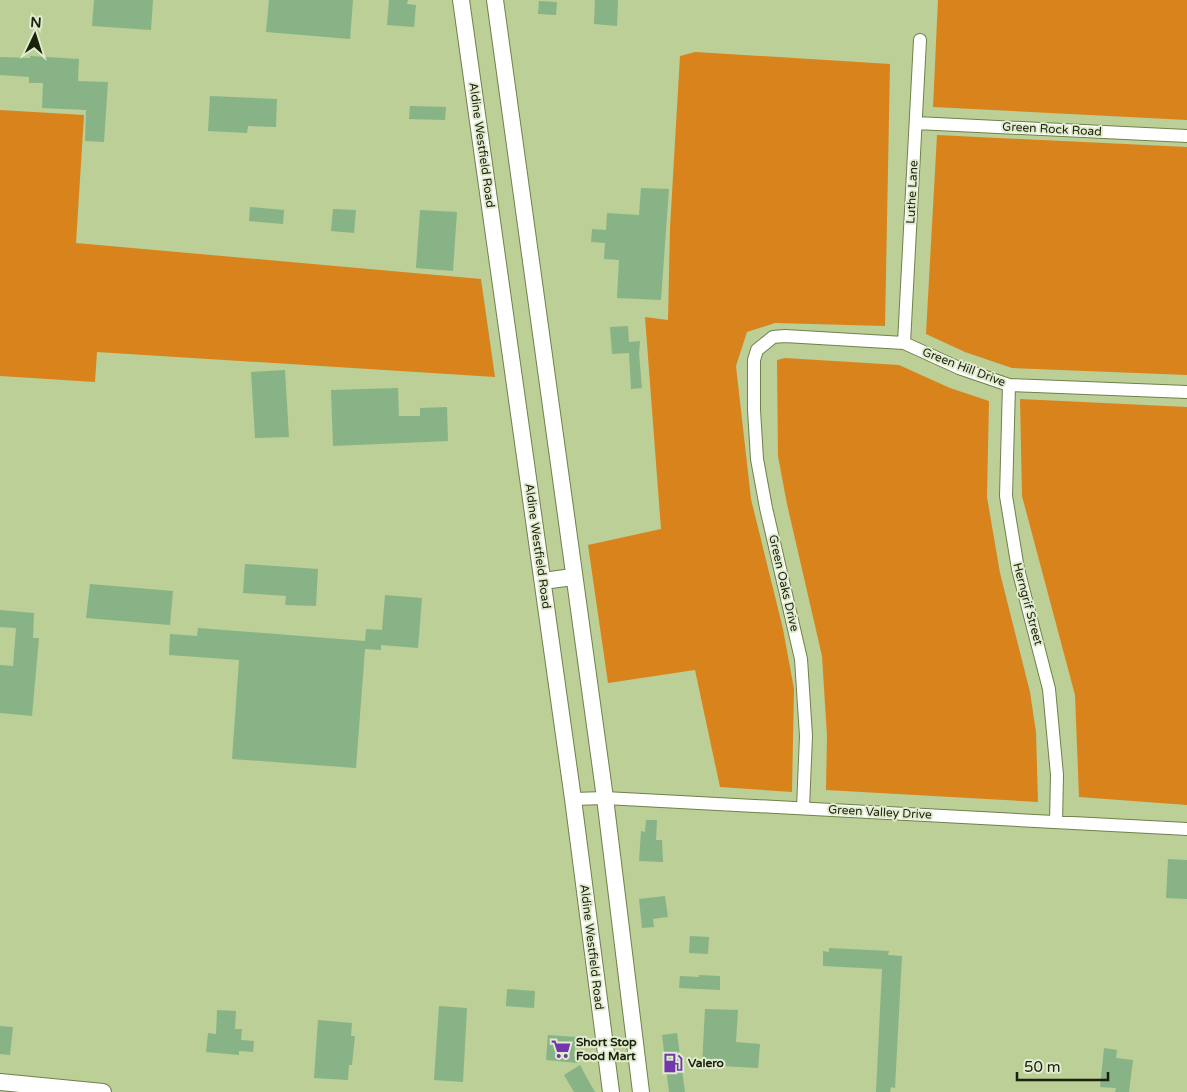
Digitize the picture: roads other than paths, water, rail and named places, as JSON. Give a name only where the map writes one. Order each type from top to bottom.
[{"type":"main road","name":"Aldine Westfield Road","points":[[461,0],[573,799],[611,1092]]},
{"type":"main road","points":[[495,0],[573,577],[605,798],[641,1092]]},
{"type":"main road","points":[[543,581],[573,577]]},
{"type":"main road","points":[[0,1082],[103,1092]]},
{"type":"street","name":"Luthe Lane","points":[[904,343],[920,40]]},
{"type":"street","name":"Green Rock Road","points":[[916,123],[1187,136]]},
{"type":"street","name":"Green Hill Drive","points":[[754,360],[762,344],[773,337],[904,343],[959,368],[1009,385],[1187,392]]},
{"type":"street","name":"Green Oaks Drive","points":[[754,360],[757,459],[802,675],[806,736],[803,808]]},
{"type":"street","name":"Herngrif Street","points":[[1009,385],[1006,496],[1018,569],[1049,689],[1057,775],[1056,822]]},
{"type":"street","name":"Green Valley Drive","points":[[573,799],[605,798],[1187,829]]},
{"type":"place","name":"Short Stop Food Mart","points":[[561,1049]]},
{"type":"place","name":"Valero","points":[[673,1063]]}]
